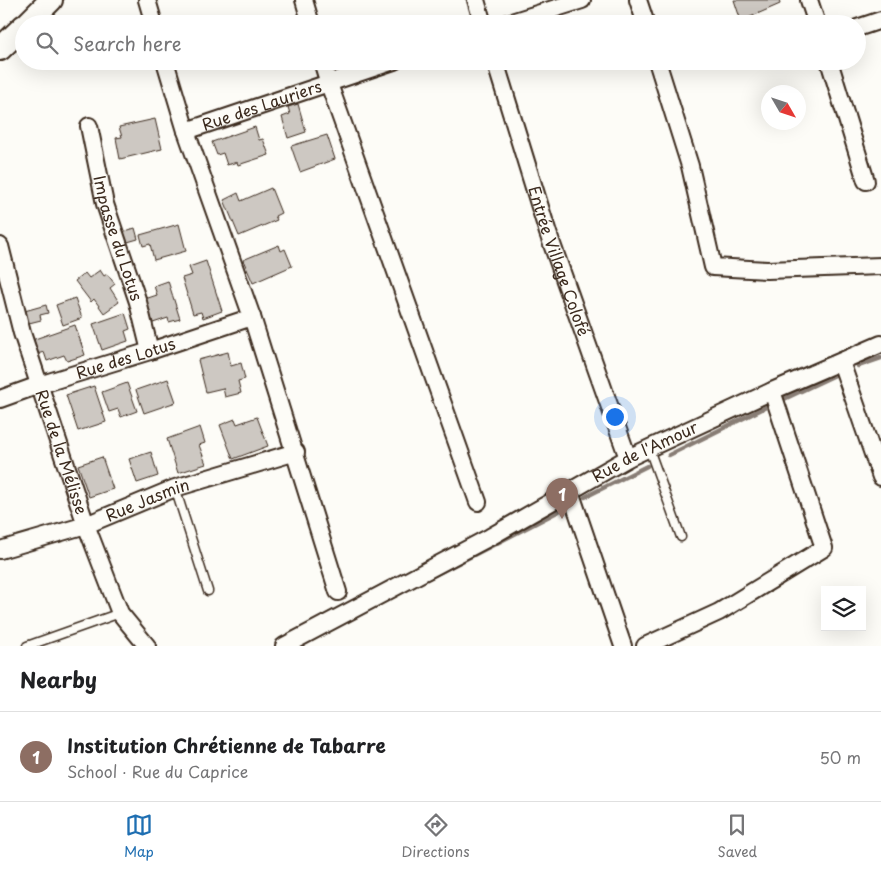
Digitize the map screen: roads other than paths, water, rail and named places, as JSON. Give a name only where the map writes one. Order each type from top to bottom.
[{"type":"street","points":[[36,15],[51,0]]},
{"type":"street","points":[[147,0],[151,15]]},
{"type":"street","points":[[304,0],[308,15]]},
{"type":"street","points":[[476,0],[481,15]]},
{"type":"street","points":[[534,15],[582,0]]},
{"type":"street","points":[[638,0],[643,15]]},
{"type":"street","points":[[810,0],[814,15]]},
{"type":"street","points":[[866,25],[881,20]]},
{"type":"street","points":[[0,50],[15,35]]},
{"type":"street","points":[[168,70],[186,131],[252,316],[296,452],[338,592]]},
{"type":"street","points":[[325,70],[478,502]]},
{"type":"street","name":"Rue des Lauriers","points":[[186,131],[369,70]]},
{"type":"street","name":"Entrée Village Colofé","points":[[498,70],[548,233],[628,458]]},
{"type":"street","points":[[660,70],[690,166],[713,267],[767,270],[881,266]]},
{"type":"street","points":[[832,70],[866,181]]},
{"type":"street","name":"Impasse du Lotus","points":[[89,126],[105,204],[138,302],[150,352]]},
{"type":"street","name":"Rue de la Mélisse","points":[[0,246],[22,333],[86,525],[120,613],[147,646]]},
{"type":"street","name":"Rue des Lotus","points":[[0,399],[39,385],[150,352],[252,316]]},
{"type":"street","name":"Rue de l'Amour","points":[[284,646],[490,537],[628,458],[772,391],[881,344]]},
{"type":"street","points":[[841,362],[881,477]]},
{"type":"street","points":[[645,646],[719,612],[824,548],[772,391]]},
{"type":"street","name":"Rue Jasmin","points":[[0,550],[86,525],[175,488],[296,452]]},
{"type":"street","points":[[570,491],[623,646]]},
{"type":"lane","points":[[649,449],[681,537]]},
{"type":"lane","points":[[175,488],[208,591]]},
{"type":"lane","points":[[27,646],[120,613]]},
{"type":"waterway","points":[[858,366],[881,358]]},
{"type":"waterway","points":[[782,400],[835,375]]},
{"type":"waterway","points":[[669,455],[768,406]]},
{"type":"waterway","points":[[585,497],[647,466]]},
{"type":"waterway","points":[[429,578],[559,511]]},
{"type":"place","name":"Institution Chrétienne de Tabarre","points":[[562,519]]}]
